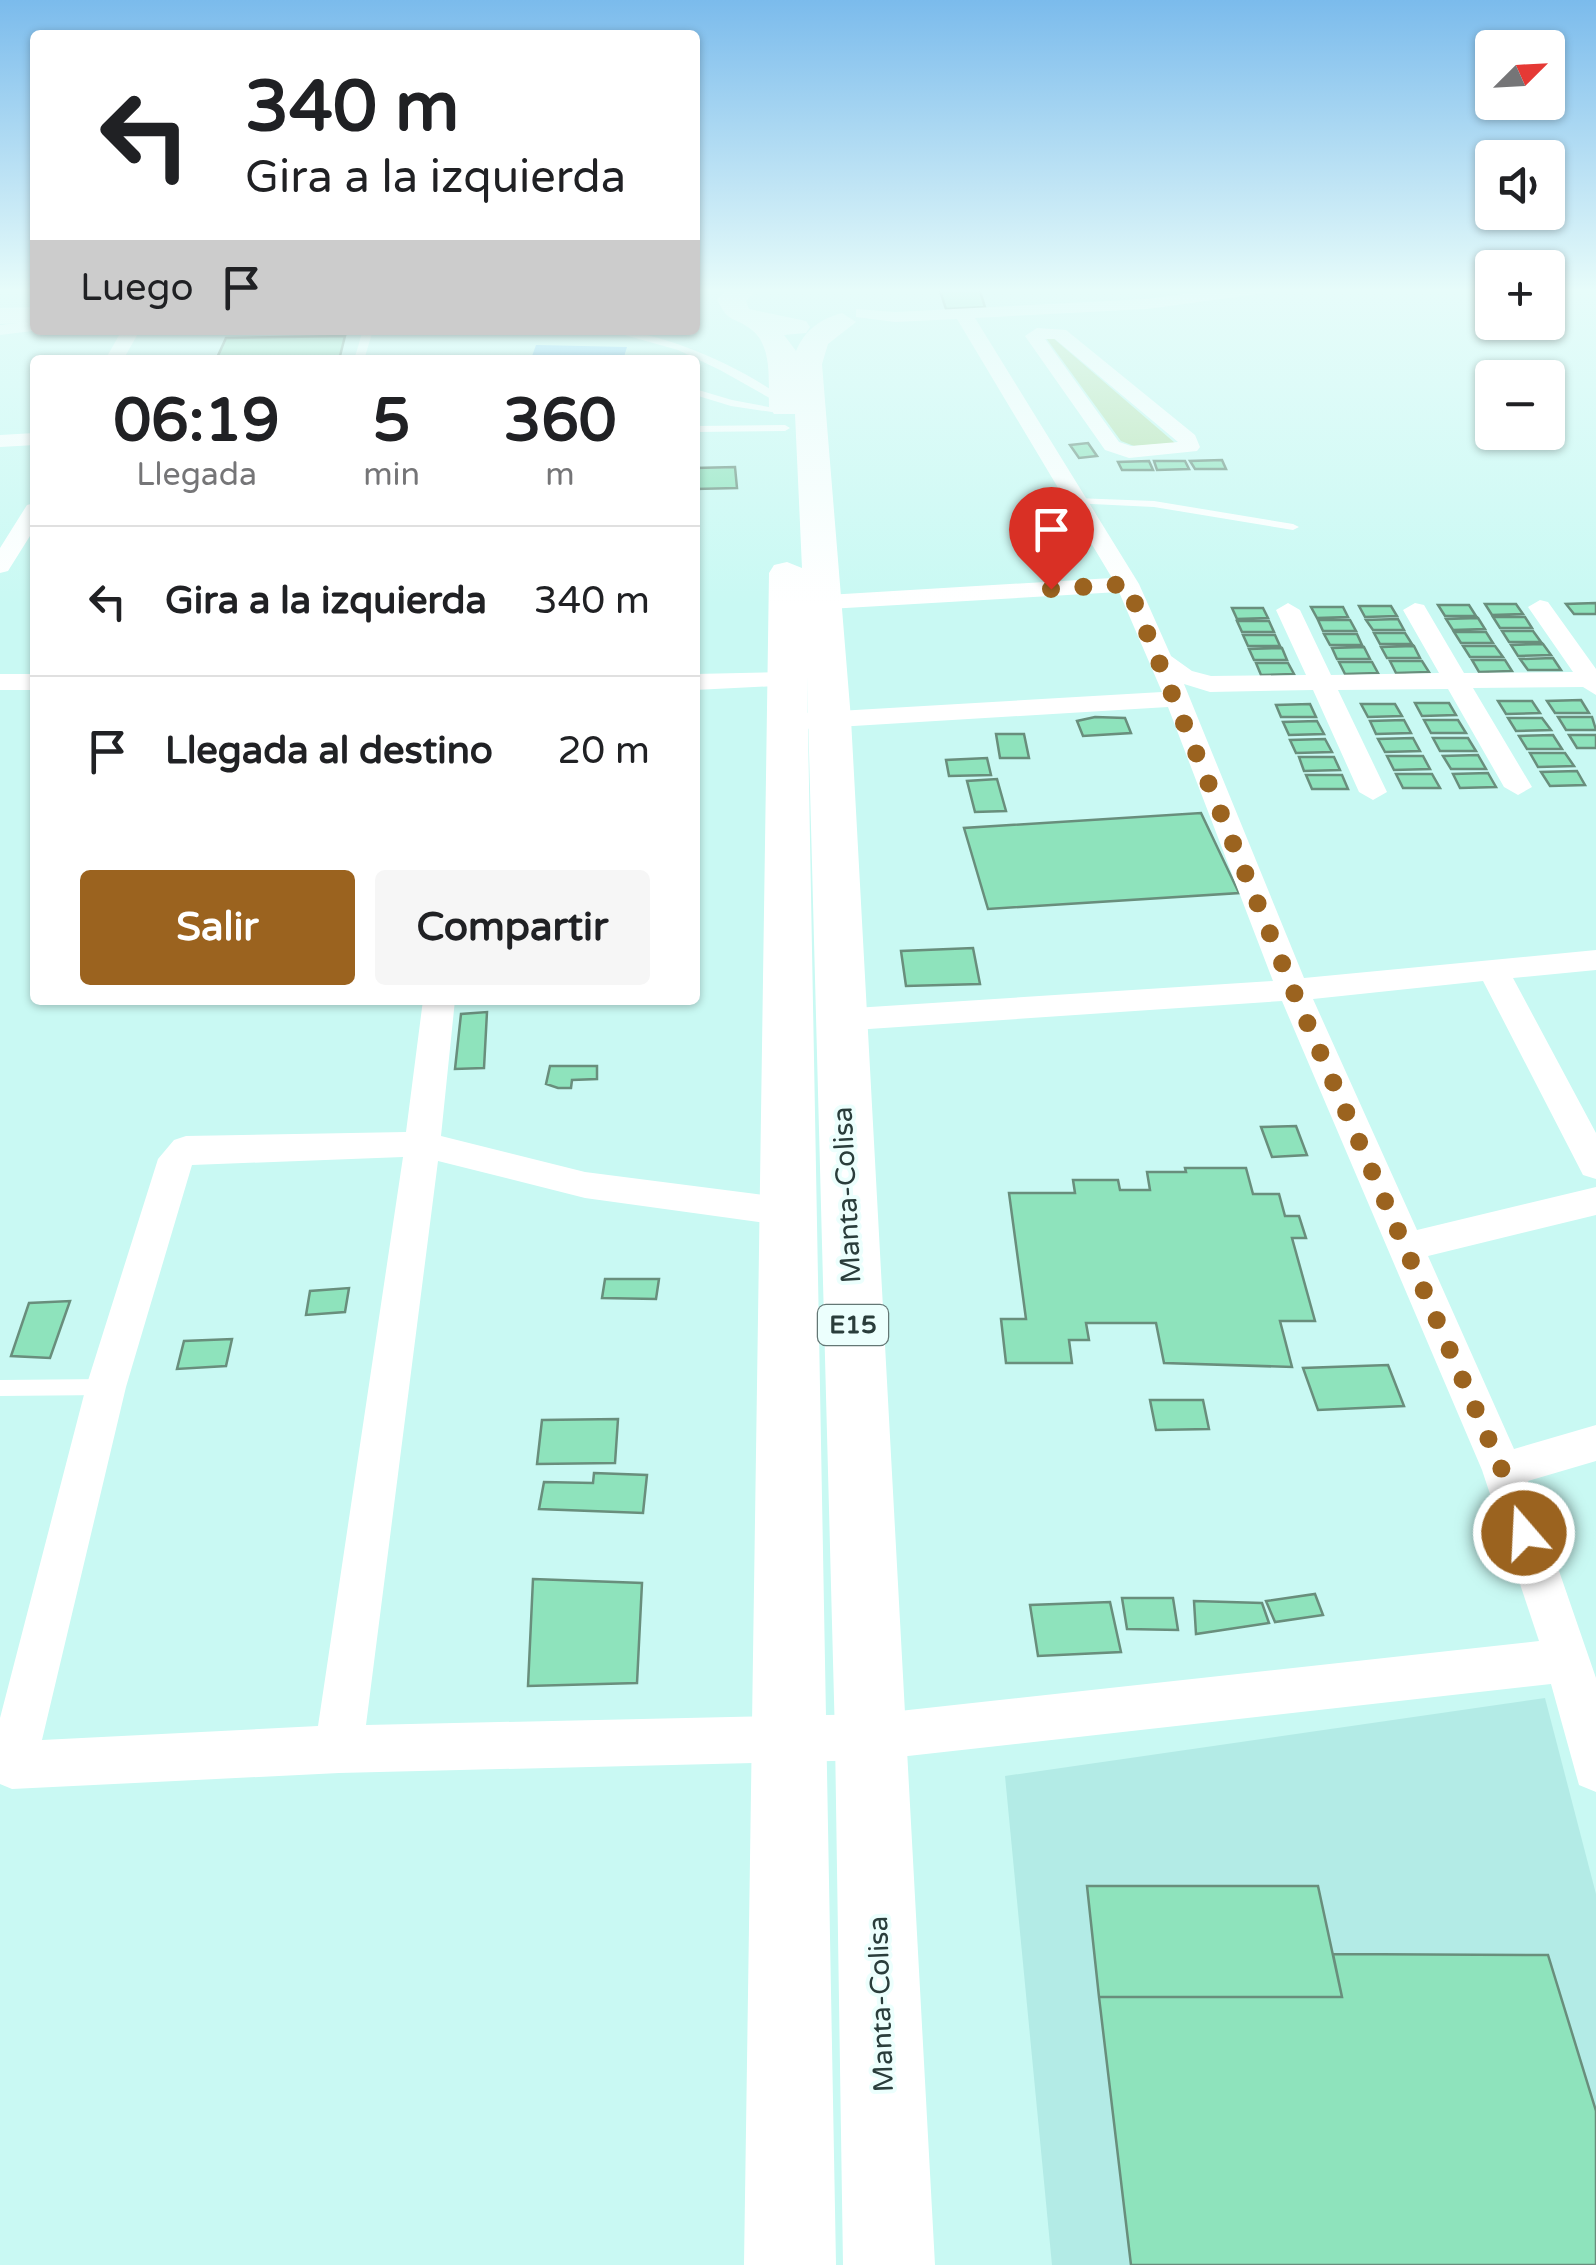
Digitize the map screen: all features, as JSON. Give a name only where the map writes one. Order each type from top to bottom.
[{"type":"highway","points":[[780,394],[784,402]]},
{"type":"highway","name":"Manta-Colisa","points":[[783,394],[806,604]]},
{"type":"highway","name":"Manta-Colisa","points":[[790,2265],[787,1212],[806,604],[808,394]]},
{"type":"highway","name":"Manta-Colisa","points":[[802,707],[839,1020],[872,1737],[889,2265]]},
{"type":"highway","points":[[788,1327],[853,1327]]},
{"type":"street","points":[[1012,394],[1127,584],[1183,712],[1293,990],[1502,1470],[1568,1660],[1594,1754]]},
{"type":"street","points":[[1075,394],[1112,446],[1129,452],[1190,446],[1188,439],[1133,394]]},
{"type":"street","points":[[0,441],[30,440]]},
{"type":"street","points":[[0,566],[30,518]]},
{"type":"street","points":[[806,604],[1127,584]]},
{"type":"street","points":[[1540,607],[1594,684]]},
{"type":"street","points":[[1288,610],[1372,792]]},
{"type":"street","points":[[1415,610],[1518,787]]},
{"type":"street","points":[[1160,660],[1200,682],[1238,690],[1594,684]]},
{"type":"street","points":[[0,682],[30,682]]},
{"type":"street","points":[[700,683],[802,707],[1183,712],[1238,690]]},
{"type":"street","points":[[839,1020],[1293,990],[1596,960]]},
{"type":"street","points":[[1494,972],[1596,1166]]},
{"type":"street","points":[[339,1749],[423,1144],[428,1066],[438,1005]]},
{"type":"street","points":[[787,1212],[585,1185],[423,1144],[186,1150],[176,1158],[106,1387],[6,1766],[339,1749],[872,1737],[1568,1660]]},
{"type":"street","points":[[1404,1247],[1524,1222],[1596,1201]]},
{"type":"street","points":[[1502,1470],[1596,1443]]},
{"type":"lane","points":[[700,394],[731,404],[784,402]]},
{"type":"lane","points":[[770,394],[784,402]]},
{"type":"lane","points":[[700,427],[784,402]]},
{"type":"lane","points":[[1075,500],[1154,504],[1293,528]]},
{"type":"lane","points":[[0,1388],[106,1387]]},
{"type":"shaded area","points":[[1545,1698],[1596,1894],[1596,2265],[1052,2265],[1005,1776]]},
{"type":"green space","points":[[1087,394],[1118,394],[1175,443],[1134,446],[1121,441]]},
{"type":"building","points":[[1088,443],[1097,456],[1079,458],[1070,445]]},
{"type":"building","points":[[1222,460],[1226,469],[1195,469],[1190,461]]},
{"type":"building","points":[[1149,461],[1153,470],[1122,470],[1118,462]]},
{"type":"building","points":[[1154,461],[1185,461],[1189,469],[1157,470]]},
{"type":"building","points":[[735,467],[737,488],[700,489],[700,468]]},
{"type":"building","points":[[1596,603],[1596,614],[1574,614],[1566,604]]},
{"type":"building","points":[[1485,604],[1516,604],[1523,614],[1492,615]]},
{"type":"building","points":[[1438,605],[1469,605],[1476,616],[1445,616]]},
{"type":"building","points":[[1359,606],[1391,606],[1397,616],[1365,617]]},
{"type":"building","points":[[1311,607],[1343,607],[1348,617],[1317,618]]},
{"type":"building","points":[[1232,608],[1263,608],[1268,618],[1237,619]]},
{"type":"building","points":[[1493,617],[1525,617],[1532,628],[1500,628]]},
{"type":"building","points":[[1478,618],[1485,629],[1453,630],[1446,619]]},
{"type":"building","points":[[1398,619],[1404,630],[1373,630],[1366,620]]},
{"type":"building","points":[[1318,620],[1350,620],[1356,631],[1323,631]]},
{"type":"building","points":[[1237,621],[1269,621],[1274,632],[1242,632]]},
{"type":"building","points":[[1502,631],[1533,631],[1541,642],[1509,642]]},
{"type":"building","points":[[1454,632],[1486,632],[1493,643],[1461,643]]},
{"type":"building","points":[[1374,633],[1405,633],[1412,644],[1380,644]]},
{"type":"building","points":[[1324,634],[1357,634],[1362,645],[1330,645]]},
{"type":"building","points":[[1243,635],[1275,635],[1280,646],[1248,646]]},
{"type":"building","points":[[1543,644],[1551,655],[1518,656],[1511,645]]},
{"type":"building","points":[[1414,646],[1420,658],[1387,658],[1381,647]]},
{"type":"building","points":[[1463,646],[1495,646],[1503,657],[1470,657]]},
{"type":"building","points":[[1364,647],[1370,659],[1337,659],[1332,648]]},
{"type":"building","points":[[1282,648],[1287,660],[1254,660],[1249,649]]},
{"type":"building","points":[[1553,658],[1561,670],[1528,670],[1520,659]]},
{"type":"building","points":[[1472,660],[1505,660],[1512,671],[1479,672]]},
{"type":"building","points":[[1390,661],[1422,661],[1429,672],[1396,673]]},
{"type":"building","points":[[1339,662],[1372,662],[1378,673],[1345,674]]},
{"type":"building","points":[[1256,663],[1288,663],[1294,674],[1261,675]]},
{"type":"building","points":[[1581,700],[1589,713],[1555,713],[1547,701]]},
{"type":"building","points":[[1498,701],[1532,701],[1540,713],[1506,714]]},
{"type":"building","points":[[1415,703],[1449,703],[1456,715],[1422,716]]},
{"type":"building","points":[[1310,704],[1316,717],[1281,717],[1276,705]]},
{"type":"building","points":[[1361,704],[1395,704],[1402,716],[1368,717]]},
{"type":"building","points":[[1558,717],[1592,717],[1596,730],[1566,730]]},
{"type":"building","points":[[1125,718],[1131,733],[1083,736],[1077,721]]},
{"type":"building","points":[[1508,718],[1542,718],[1551,730],[1516,731]]},
{"type":"building","points":[[1404,720],[1411,733],[1376,734],[1370,721]]},
{"type":"building","points":[[1424,720],[1458,720],[1466,733],[1431,733]]},
{"type":"building","points":[[1317,721],[1324,734],[1289,735],[1283,722]]},
{"type":"building","points":[[996,734],[1024,734],[1029,758],[1000,758]]},
{"type":"building","points":[[1553,735],[1562,749],[1527,749],[1519,736]]},
{"type":"building","points":[[1569,735],[1596,735],[1596,748],[1577,748]]},
{"type":"building","points":[[1413,738],[1420,751],[1385,752],[1378,739]]},
{"type":"building","points":[[1433,738],[1468,738],[1476,751],[1440,751]]},
{"type":"building","points":[[1325,739],[1332,752],[1296,753],[1290,740]]},
{"type":"building","points":[[1530,753],[1565,753],[1574,766],[1538,767]]},
{"type":"building","points":[[1478,755],[1486,769],[1451,769],[1443,756]]},
{"type":"building","points":[[1387,756],[1423,756],[1430,769],[1394,770]]},
{"type":"building","points":[[1299,757],[1334,757],[1340,770],[1304,771]]},
{"type":"building","points":[[987,758],[991,775],[949,776],[946,760]]},
{"type":"building","points":[[1577,771],[1585,785],[1550,786],[1541,772]]},
{"type":"building","points":[[1488,773],[1496,787],[1460,788],[1453,774]]},
{"type":"building","points":[[1396,774],[1432,774],[1440,788],[1403,788]]},
{"type":"building","points":[[1306,775],[1342,775],[1348,789],[1312,789]]},
{"type":"building","points":[[997,779],[1006,811],[975,812],[967,781]]},
{"type":"building","points":[[1201,813],[1239,893],[988,909],[964,828]]},
{"type":"building","points":[[973,948],[980,984],[906,986],[901,951]]},
{"type":"building","points":[[487,1012],[484,1068],[455,1069],[461,1014]]},
{"type":"building","points":[[550,1066],[597,1066],[597,1079],[572,1080],[571,1088],[558,1088],[546,1084]]},
{"type":"building","points":[[1296,1126],[1307,1155],[1272,1157],[1261,1127]]},
{"type":"building","points":[[1185,1168],[1246,1168],[1253,1194],[1279,1194],[1285,1216],[1299,1216],[1306,1238],[1292,1238],[1315,1321],[1280,1321],[1292,1367],[1164,1363],[1156,1323],[1086,1323],[1089,1340],[1069,1340],[1072,1363],[1006,1363],[1001,1319],[1026,1319],[1009,1193],[1075,1193],[1073,1180],[1118,1180],[1120,1190],[1150,1190],[1147,1172],[1186,1172]]},
{"type":"building","points":[[605,1279],[659,1279],[656,1299],[602,1298]]},
{"type":"building","points":[[349,1288],[345,1312],[306,1315],[310,1291]]},
{"type":"building","points":[[70,1301],[50,1358],[11,1356],[29,1303]]},
{"type":"building","points":[[232,1339],[226,1366],[177,1369],[184,1341]]},
{"type":"building","points":[[1388,1365],[1404,1406],[1318,1410],[1303,1368]]},
{"type":"building","points":[[1150,1400],[1203,1400],[1209,1429],[1156,1430]]},
{"type":"building","points":[[618,1419],[615,1463],[537,1464],[542,1420]]},
{"type":"building","points":[[594,1473],[647,1475],[643,1513],[539,1509],[544,1482],[593,1483]]},
{"type":"building","points":[[533,1579],[642,1583],[637,1683],[528,1686]]},
{"type":"building","points":[[1315,1594],[1323,1615],[1275,1622],[1266,1601]]},
{"type":"building","points":[[1122,1598],[1173,1598],[1178,1630],[1127,1629]]},
{"type":"building","points":[[1194,1601],[1262,1603],[1269,1623],[1196,1634]]},
{"type":"building","points":[[1110,1602],[1121,1652],[1038,1656],[1030,1605]]},
{"type":"building","points":[[1087,1886],[1318,1886],[1342,1997],[1099,1997]]},
{"type":"building","points":[[1333,1954],[1548,1955],[1596,2111],[1596,2265],[1131,2265],[1099,1997],[1342,1997]]},
{"type":"route","points":[[1051,589],[1127,584],[1178,698],[1293,990],[1502,1470],[1524,1533]]}]
